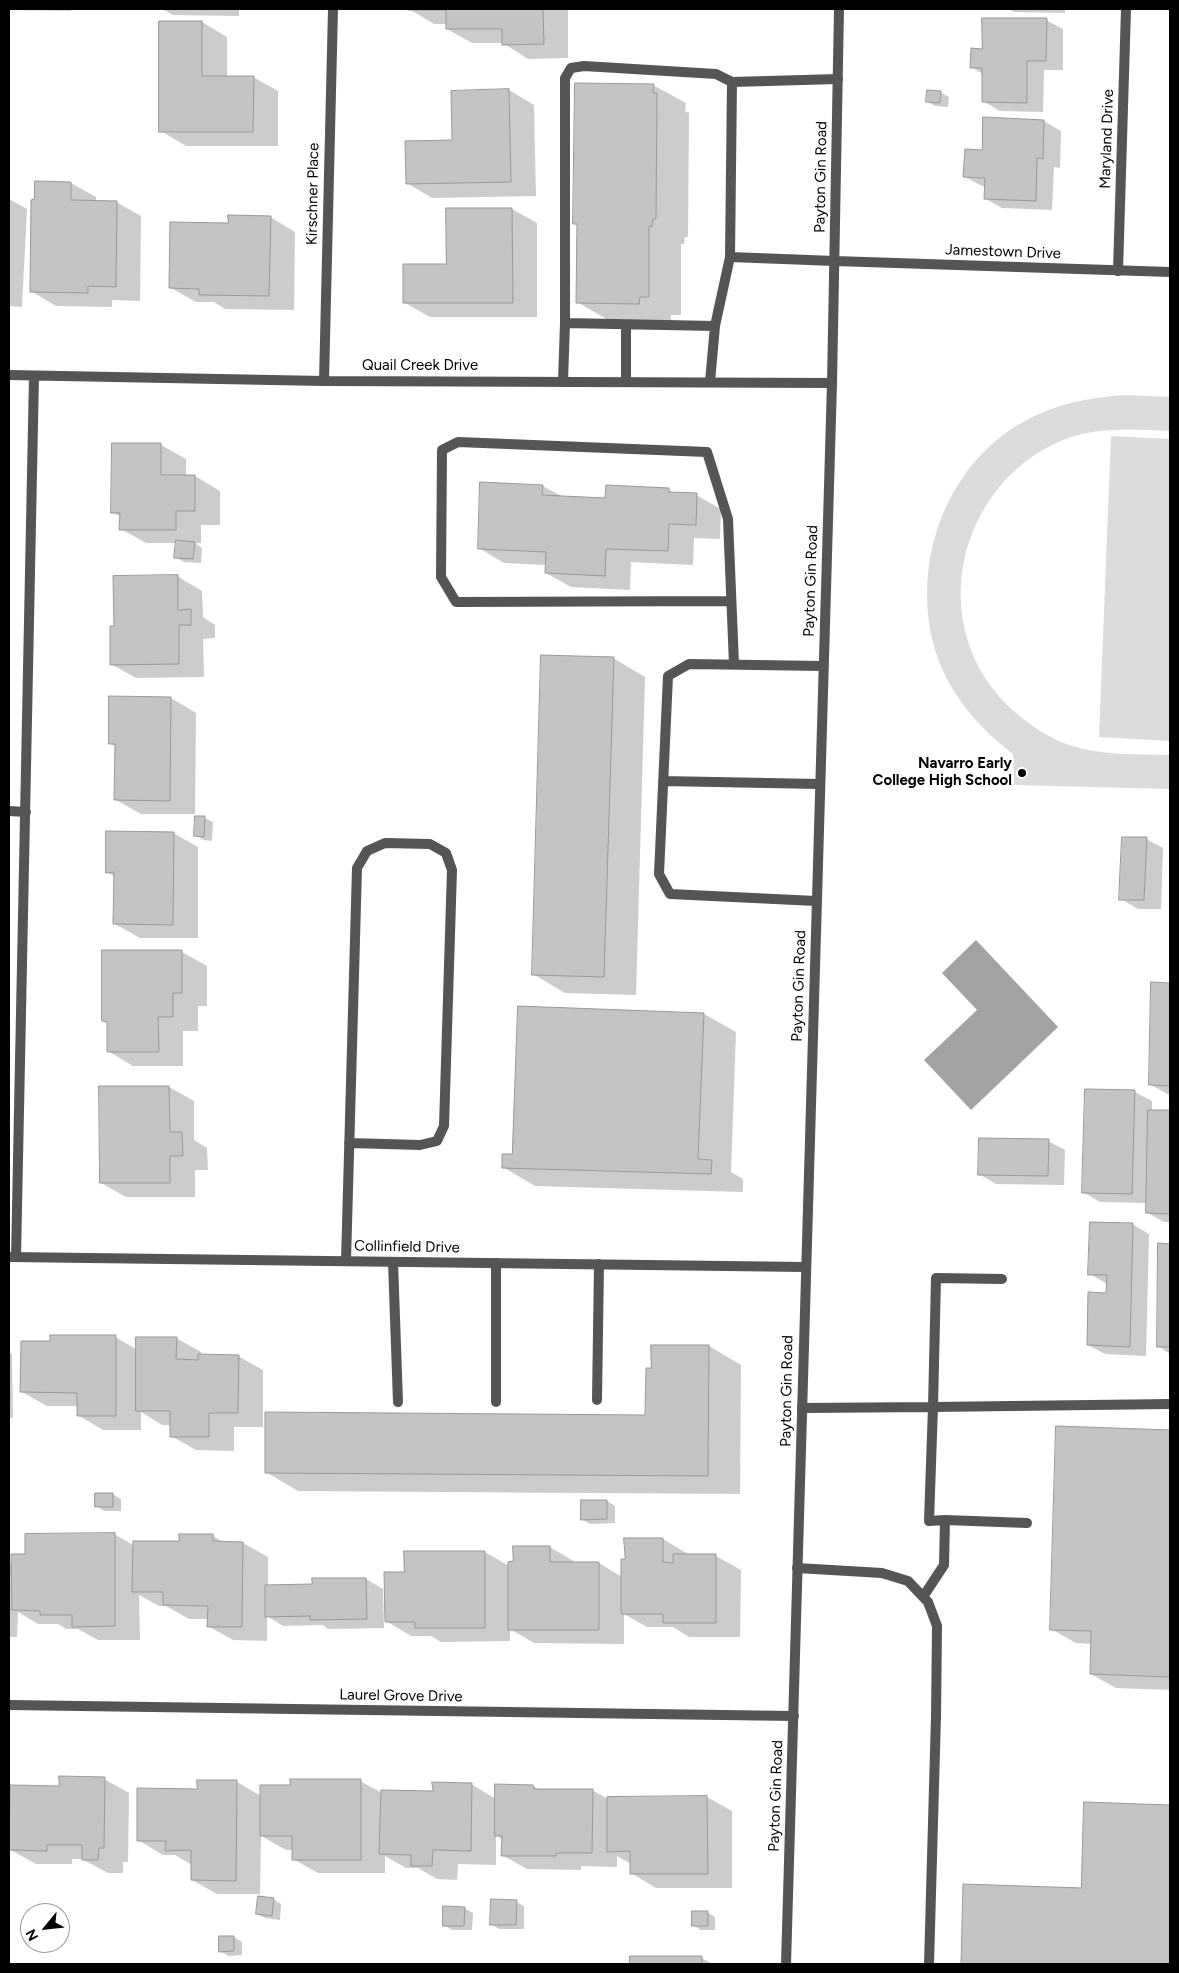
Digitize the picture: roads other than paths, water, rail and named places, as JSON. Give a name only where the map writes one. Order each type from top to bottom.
[{"type":"street","name":"Kirschner Place","points":[[324,381],[333,9]]},
{"type":"street","name":"Payton Gin Road","points":[[786,1964],[832,383],[839,9]]},
{"type":"street","name":"Maryland Drive","points":[[1118,270],[1126,9]]},
{"type":"street","points":[[563,382],[566,78],[571,68],[584,66],[716,74],[732,82],[838,79]]},
{"type":"street","points":[[710,382],[715,326],[730,257],[732,82]]},
{"type":"street","name":"Jamestown Drive","points":[[730,257],[1170,272]]},
{"type":"street","points":[[565,323],[626,326],[715,326]]},
{"type":"street","points":[[626,326],[626,382]]},
{"type":"street","name":"Quail Creek Drive","points":[[9,375],[324,381],[832,383]]},
{"type":"street","points":[[12,1257],[26,812],[34,376]]},
{"type":"street","points":[[732,601],[456,602],[441,576],[442,450],[458,442],[707,452],[728,519],[732,601],[734,664]]},
{"type":"street","points":[[816,901],[670,894],[659,874],[668,676],[689,664],[824,666]]},
{"type":"street","points":[[663,781],[819,784]]},
{"type":"street","points":[[9,812],[26,812]]},
{"type":"street","points":[[346,1261],[349,1143],[357,868],[367,851],[385,843],[430,844],[446,853],[452,870],[444,1126],[437,1141],[420,1145],[349,1143]]},
{"type":"street","name":"Collinfield Drive","points":[[12,1257],[805,1267]]},
{"type":"street","points":[[393,1262],[398,1402]]},
{"type":"street","points":[[496,1263],[496,1402]]},
{"type":"street","points":[[597,1400],[599,1264]]},
{"type":"street","points":[[1002,1279],[936,1278],[929,1520],[1027,1523]]},
{"type":"street","points":[[802,1408],[1170,1404]]},
{"type":"street","points":[[923,1596],[944,1565],[945,1520]]},
{"type":"street","points":[[797,1568],[882,1573],[908,1581],[928,1602],[937,1626],[929,1964]]},
{"type":"street","name":"Laurel Grove Drive","points":[[9,1705],[794,1716]]},
{"type":"place","name":"Navarro Early College High School","points":[[1022,773]]}]
